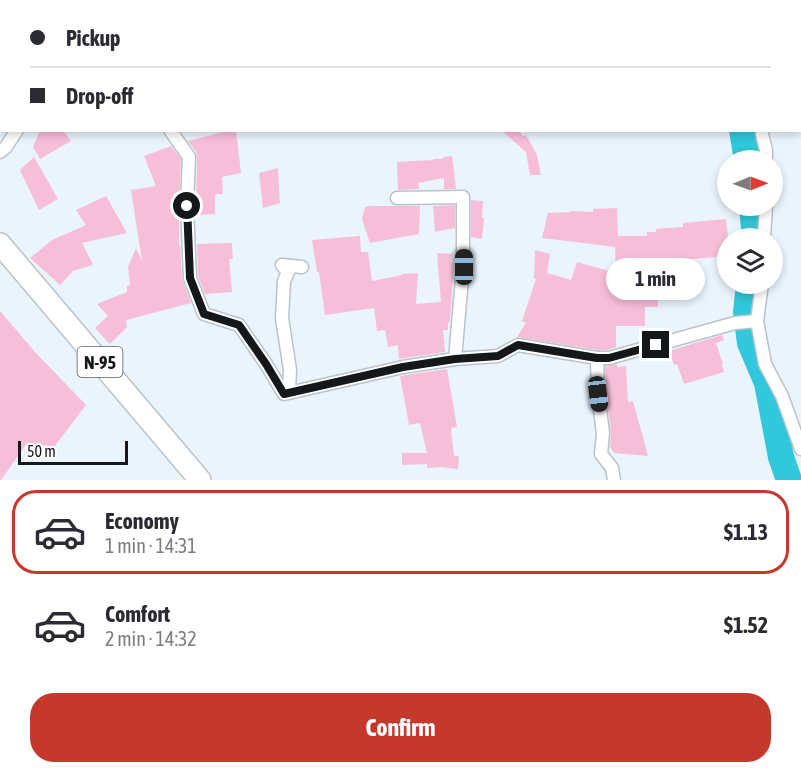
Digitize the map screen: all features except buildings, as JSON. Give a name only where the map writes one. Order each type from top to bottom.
[{"type":"highway","name":"N-95","points":[[0,244],[193,478]]},
{"type":"street","points":[[0,152],[16,132]]},
{"type":"street","points":[[171,132],[189,157],[187,206],[190,278],[204,314],[239,325],[284,394],[403,367],[455,359],[498,356],[518,345],[609,358],[735,323],[757,321]]},
{"type":"street","points":[[762,134],[766,150]]},
{"type":"street","points":[[397,198],[463,197],[464,267],[455,359]]},
{"type":"street","points":[[289,389],[290,370],[282,318],[284,281],[288,272],[282,265],[302,267]]},
{"type":"street","points":[[761,294],[757,321],[765,364],[782,396],[801,449]]},
{"type":"street","points":[[597,358],[598,394],[603,433],[601,454],[612,468],[614,480]]},
{"type":"waterway","points":[[742,132],[745,150]]},
{"type":"waterway","points":[[753,216],[754,228]]},
{"type":"waterway","points":[[748,294],[746,312],[750,343],[767,383],[781,457],[789,480]]},
{"type":"route","points":[[187,206],[190,278],[204,314],[239,325],[284,394],[403,367],[455,359],[498,356],[518,345],[597,358],[609,358],[656,345]]}]
